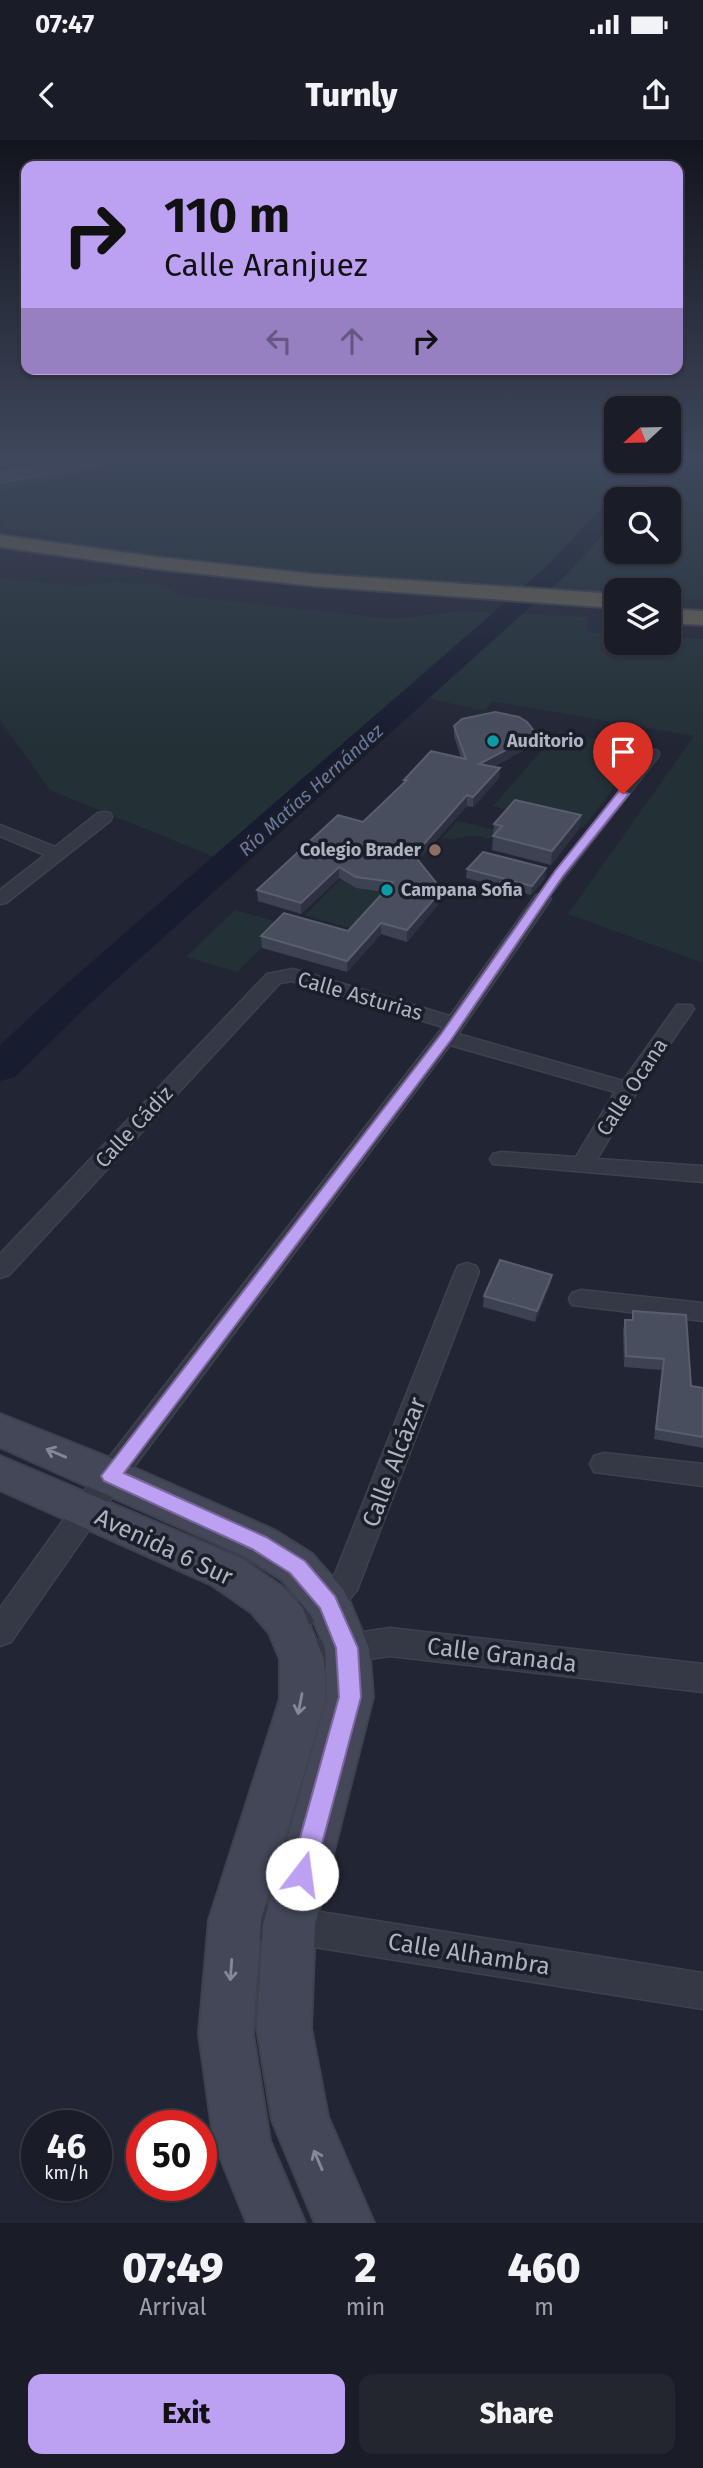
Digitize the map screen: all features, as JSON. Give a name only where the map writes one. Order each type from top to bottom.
[{"type":"highway","points":[[9,554],[291,590],[583,604],[604,602]]},
{"type":"highway","points":[[99,554],[240,573],[471,598]]},
{"type":"highway","points":[[64,571],[207,580]]},
{"type":"highway","points":[[583,604],[604,609]]},
{"type":"highway","points":[[681,606],[703,607]]},
{"type":"highway","points":[[681,617],[703,618]]},
{"type":"main road","name":"Avenida 6 Sur","points":[[0,1430],[266,1599],[294,1640]]},
{"type":"main road","name":"Avenida 6 Sur","points":[[0,1472],[99,1493],[259,1543],[297,1567],[328,1603],[347,1648],[350,1697],[289,1925],[284,2028],[300,2120],[345,2223]]},
{"type":"main road","points":[[276,2223],[242,2141],[226,2035],[235,1920],[303,1699],[294,1640]]},
{"type":"street","points":[[0,899],[104,817]]},
{"type":"street","points":[[0,830],[56,854]]},
{"type":"street","points":[[0,1632],[99,1493],[451,1030],[542,899]]},
{"type":"street","name":"Calle Asturias","points":[[268,985],[274,978],[293,975],[628,1088]]},
{"type":"street","name":"Calle Cádiz","points":[[0,1269],[268,985]]},
{"type":"street","name":"Calle Ocana","points":[[582,1165],[628,1088],[684,1009]]},
{"type":"street","points":[[502,1159],[703,1174]]},
{"type":"street","name":"Calle Alcázar","points":[[294,1640],[347,1581],[467,1272]]},
{"type":"street","points":[[581,1299],[703,1312]]},
{"type":"street","points":[[604,1464],[703,1475]]},
{"type":"street","name":"Calle Granada","points":[[294,1640],[347,1648],[390,1642],[703,1678]]},
{"type":"street","name":"Calle Alhambra","points":[[235,1920],[289,1925],[703,1991]]},
{"type":"lane","points":[[542,899],[655,754]]},
{"type":"lane","points":[[547,871],[559,874]]},
{"type":"shaded area","points":[[146,554],[604,554],[604,564],[681,564],[681,554],[703,554],[703,600],[681,599],[681,578],[604,578],[604,594],[470,587]]},
{"type":"shaded area","points":[[0,578],[78,586],[112,582],[159,584],[184,596],[392,619],[463,611],[587,617],[586,632],[604,633],[604,655],[681,655],[681,638],[703,639],[703,963],[568,914],[694,736],[492,701],[485,711],[413,695],[224,861],[50,790],[0,720]]},
{"type":"shaded area","points":[[559,731],[643,749],[583,828],[493,806]]},
{"type":"shaded area","points":[[457,821],[497,830],[489,839],[475,836],[442,838]]},
{"type":"shaded area","points":[[340,880],[388,892],[353,929],[305,915]]},
{"type":"shaded area","points":[[235,910],[285,924],[237,972],[186,957]]},
{"type":"building","points":[[495,712],[519,717],[534,731],[527,739],[479,764],[500,768],[473,797],[467,795],[414,855],[442,890],[407,930],[381,923],[347,961],[261,936],[284,913],[348,931],[393,882],[356,877],[339,867],[301,903],[257,890],[338,815],[363,822],[407,780],[404,780],[431,751],[466,759],[454,726],[462,719]]},
{"type":"building","points":[[515,800],[581,815],[552,851],[493,836],[502,826],[494,824]]},
{"type":"building","points":[[483,852],[546,868],[532,886],[467,869]]},
{"type":"building","points":[[500,1260],[552,1275],[537,1311],[484,1296]]},
{"type":"building","points":[[633,1311],[686,1315],[691,1386],[703,1388],[703,1437],[656,1429],[664,1359],[626,1356],[625,1320],[633,1320]]},
{"type":"waterway","name":"Río Matías Hernández","points":[[0,1068],[70,1001],[572,554]]},
{"type":"place","name":"Auditorio","points":[[493,741]]},
{"type":"place","name":"Colegio Brader","points":[[435,850]]},
{"type":"place","name":"Campana Sofia","points":[[387,890]]},
{"type":"route","points":[[302,1874],[350,1697],[347,1648],[328,1603],[297,1567],[259,1543],[111,1476],[456,1024],[559,874],[623,794]]}]
